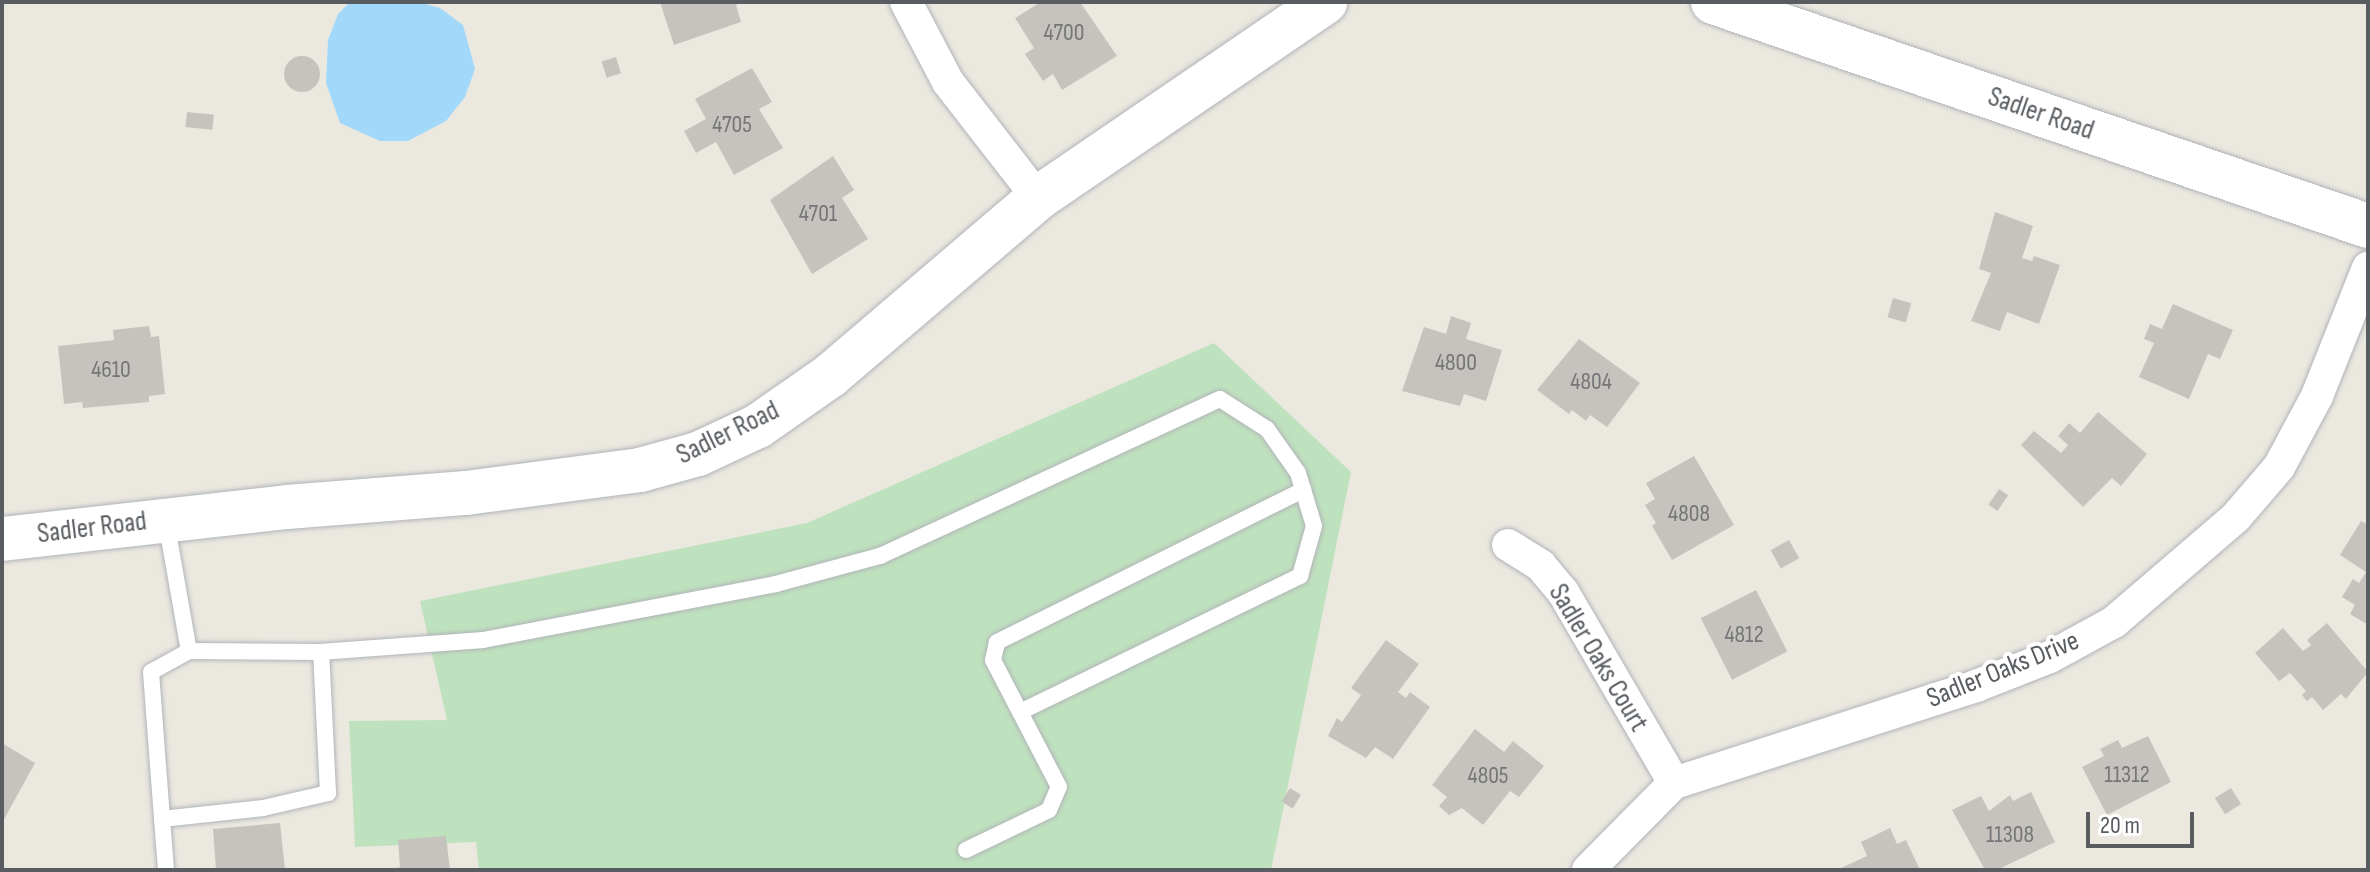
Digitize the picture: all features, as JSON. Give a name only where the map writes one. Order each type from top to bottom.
[{"type":"street","points":[[906,2],[948,82],[1038,198]]},
{"type":"street","name":"Sadler Road","points":[[2,539],[166,519],[466,493],[640,470],[698,454],[758,426],[831,375],[1038,198],[1325,2]]},
{"type":"street","name":"Sadler Road","points":[[1713,2],[2368,226]]},
{"type":"street","name":"Sadler Oaks Drive","points":[[1588,870],[1674,783],[1976,686],[2050,657],[2114,622],[2236,517],[2279,467],[2317,396],[2368,268]]},
{"type":"street","name":"Sadler Oaks Court","points":[[1508,545],[1541,566],[1563,592],[1674,783]]},
{"type":"lane","points":[[166,870],[151,672],[189,651],[321,652],[483,640],[776,584],[880,556],[1220,399],[1267,429],[1298,473],[1314,526],[1300,576],[1020,712]]},
{"type":"lane","points":[[966,850],[1049,810],[1059,787],[993,660],[997,642],[1303,490]]},
{"type":"lane","points":[[166,519],[189,651]]},
{"type":"lane","points":[[162,819],[263,808],[328,793],[321,652]]},
{"type":"green space","points":[[1214,343],[1351,472],[1271,870],[479,870],[476,842],[355,847],[349,721],[447,720],[420,601],[807,523]]},
{"type":"water","points":[[350,2],[419,2],[440,8],[463,25],[475,69],[465,97],[446,121],[408,141],[380,141],[340,123],[326,83],[328,40],[338,14]]},
{"type":"building","points":[[660,2],[743,2],[736,5],[741,22],[674,45]]},
{"type":"building","points":[[1041,2],[1080,2],[1117,56],[1062,90],[1053,74],[1043,81],[1025,54],[1034,48],[1015,18]]},
{"type":"building","points":[[302,56],[315,61],[320,74],[315,87],[302,92],[289,87],[284,74],[289,61]]},
{"type":"building","points":[[616,57],[621,73],[607,78],[602,61]]},
{"type":"building","points":[[752,68],[772,102],[759,109],[783,148],[734,175],[716,142],[696,153],[684,131],[706,119],[695,99]]},
{"type":"building","points":[[187,112],[214,115],[212,130],[185,127]]},
{"type":"building","points":[[833,156],[854,190],[842,198],[868,239],[812,274],[770,200]]},
{"type":"building","points":[[1995,212],[2033,226],[2022,258],[2032,261],[2034,256],[2060,265],[2039,324],[2007,312],[2000,331],[1971,321],[1991,273],[1979,269]]},
{"type":"building","points":[[1893,298],[1911,303],[1906,322],[1887,317]]},
{"type":"building","points":[[2173,304],[2233,330],[2220,359],[2208,354],[2189,399],[2139,377],[2154,343],[2144,339],[2150,324],[2162,329]]},
{"type":"building","points":[[1451,316],[1471,323],[1466,339],[1502,350],[1486,401],[1464,394],[1460,406],[1402,391],[1424,327],[1446,334]]},
{"type":"building","points":[[149,326],[151,337],[159,336],[165,394],[149,396],[149,402],[83,408],[82,402],[64,404],[58,346],[114,340],[113,330]]},
{"type":"building","points":[[1579,339],[1640,383],[1607,427],[1590,415],[1586,421],[1572,410],[1569,414],[1537,390]]},
{"type":"building","points":[[2098,412],[2147,454],[2121,486],[2112,478],[2083,507],[2021,445],[2034,431],[2061,453],[2068,445],[2058,436],[2069,423],[2080,433]]},
{"type":"building","points":[[1694,456],[1734,525],[1672,560],[1652,526],[1656,523],[1645,505],[1655,499],[1646,483]]},
{"type":"building","points":[[1999,489],[2008,495],[1997,511],[1988,505]]},
{"type":"building","points":[[2361,521],[2368,525],[2368,625],[2350,614],[2355,605],[2342,597],[2353,579],[2359,583],[2366,572],[2340,555]]},
{"type":"building","points":[[1789,540],[1799,558],[1781,569],[1771,550]]},
{"type":"building","points":[[1756,590],[1787,651],[1732,680],[1701,618]]},
{"type":"building","points":[[2327,623],[2368,672],[2346,699],[2341,694],[2323,710],[2312,697],[2307,701],[2302,695],[2306,691],[2290,673],[2279,681],[2255,653],[2283,628],[2303,651],[2311,645],[2307,640]]},
{"type":"building","points":[[1386,640],[1419,664],[1398,692],[1406,698],[1410,692],[1430,707],[1393,759],[1375,747],[1366,758],[1328,736],[1337,718],[1342,722],[1361,695],[1351,688]]},
{"type":"building","points":[[1475,729],[1504,752],[1513,741],[1544,766],[1519,797],[1510,791],[1483,825],[1462,808],[1449,815],[1439,806],[1447,797],[1432,785]]},
{"type":"building","points":[[2148,736],[2171,782],[2107,815],[2082,767],[2104,756],[2100,749],[2118,740],[2122,748]]},
{"type":"building","points":[[2,743],[35,763],[2,823]]},
{"type":"building","points":[[1290,788],[1301,795],[1293,808],[1282,802]]},
{"type":"building","points":[[2231,788],[2241,804],[2225,814],[2215,798]]},
{"type":"building","points":[[2031,792],[2055,842],[1997,870],[1985,870],[1952,810],[1981,796],[1989,811],[2010,795],[2013,801]]},
{"type":"building","points":[[280,823],[285,870],[216,870],[213,829]]},
{"type":"building","points":[[1890,828],[1897,844],[1906,840],[1920,870],[1837,870],[1867,856],[1861,842]]},
{"type":"building","points":[[446,836],[450,870],[391,870],[400,867],[398,840]]}]
